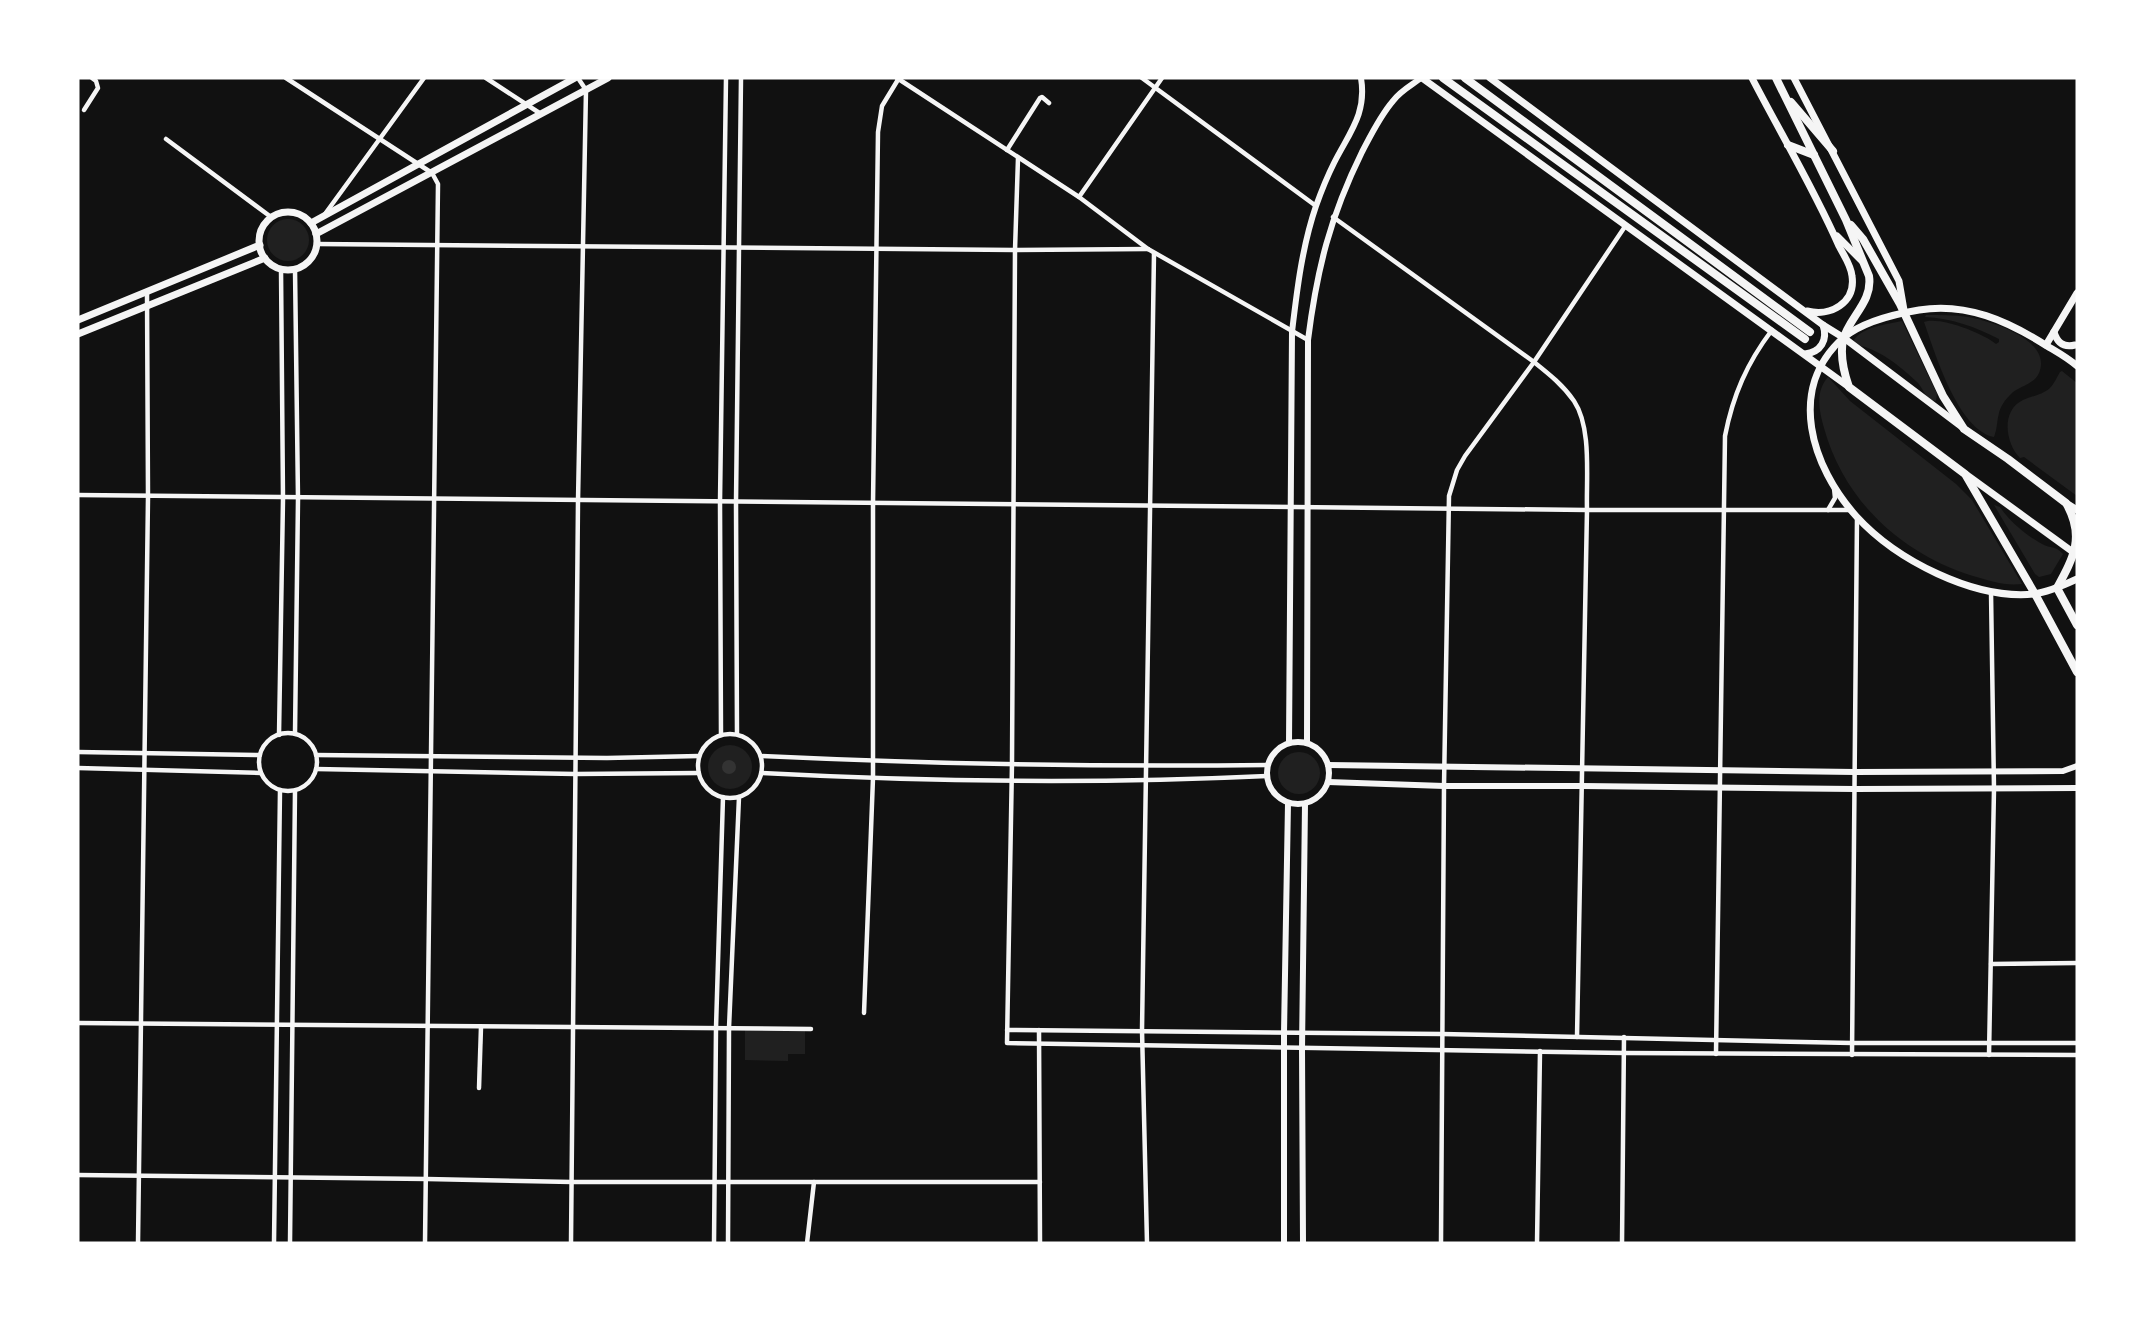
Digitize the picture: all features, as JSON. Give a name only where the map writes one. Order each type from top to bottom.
[{"type":"main road","points":[[311,223],[576,78]]},
{"type":"main road","points":[[316,234],[608,78]]},
{"type":"main road","points":[[1422,78],[1805,354],[2076,554]]},
{"type":"main road","points":[[1443,78],[1808,336],[1465,78]]},
{"type":"main road","points":[[1490,78],[2077,510]]},
{"type":"main road","points":[[1752,78],[1835,234],[1852,276],[1848,296],[1838,307],[1830,312],[1819,313],[1804,310]]},
{"type":"main road","points":[[1776,78],[1846,220],[1870,283],[1869,291],[1844,338],[1821,366],[1810,400],[1809,418],[1814,440],[1822,464],[1834,488],[1857,518],[1891,547],[1955,581],[1991,592],[2035,594],[2077,579]]},
{"type":"main road","points":[[1794,78],[1899,281],[1905,312]]},
{"type":"main road","points":[[1784,93],[1833,152]]},
{"type":"main road","points":[[1788,145],[1814,154]]},
{"type":"main road","points":[[289,212],[301,215],[311,223],[317,244],[308,262],[295,269],[281,269],[265,258],[260,245],[260,233],[271,217],[289,212]]},
{"type":"main road","points":[[1846,220],[1863,239],[1905,312],[1943,396],[1964,429]]},
{"type":"main road","points":[[1835,234],[1865,265]]},
{"type":"main road","points":[[78,320],[260,245]]},
{"type":"main road","points":[[78,334],[265,258]]},
{"type":"main road","points":[[2046,345],[2077,293]]},
{"type":"main road","points":[[1844,338],[1865,326],[1905,312],[1931,308],[1968,311],[2004,322],[2046,345],[2077,366]]},
{"type":"main road","points":[[1805,354],[1817,350],[1823,343],[1825,334],[1823,325]]},
{"type":"main road","points":[[2054,332],[2059,343],[2065,346],[2076,343]]},
{"type":"main road","points":[[1844,338],[1843,360],[1849,387]]},
{"type":"main road","points":[[2067,358],[2076,343]]},
{"type":"main road","points":[[1965,474],[2035,594],[2077,672]]},
{"type":"main road","points":[[2057,588],[2076,554],[2076,528],[2072,513],[2066,503]]},
{"type":"main road","points":[[2057,588],[2077,625]]},
{"type":"street","points":[[84,110],[98,88],[96,81],[92,78]]},
{"type":"street","points":[[286,78],[432,173],[438,184],[436,500],[430,771],[425,1243]]},
{"type":"street","points":[[322,218],[424,78]]},
{"type":"street","points":[[486,78],[542,114]]},
{"type":"street","points":[[571,1243],[578,501],[586,90],[576,78]]},
{"type":"street","points":[[721,735],[720,502],[726,78]]},
{"type":"street","points":[[737,734],[736,502],[741,78]]},
{"type":"street","points":[[864,1013],[874,761],[873,503],[878,123],[885,99],[898,78],[1079,197],[1154,253],[1308,340]]},
{"type":"street","points":[[1142,78],[1317,206]]},
{"type":"street","points":[[1079,197],[1162,78]]},
{"type":"street","points":[[1290,743],[1292,332],[1298,279],[1317,206],[1333,165],[1361,112],[1363,95],[1361,78]]},
{"type":"street","points":[[1306,743],[1308,340],[1317,281],[1333,217],[1348,181],[1384,113],[1394,99],[1422,78]]},
{"type":"street","points":[[1007,150],[1040,98],[1044,98],[1049,103]]},
{"type":"street","points":[[166,139],[271,217]]},
{"type":"street","points":[[1018,158],[1015,250],[1012,763],[1007,1043],[1716,1054],[2077,1054]]},
{"type":"street","points":[[1333,217],[1534,362],[1559,382],[1575,402],[1580,414],[1585,439],[1587,510],[1577,1037]]},
{"type":"street","points":[[1441,1243],[1444,767],[1448,508],[1452,483],[1461,463],[1534,362],[1626,225]]},
{"type":"street","points":[[317,244],[1015,250],[1148,249]]},
{"type":"street","points":[[1147,1243],[1142,1030],[1154,253]]},
{"type":"street","points":[[279,735],[283,499],[281,269]]},
{"type":"street","points":[[295,269],[297,499],[295,734]]},
{"type":"street","points":[[138,1243],[148,497],[147,292]]},
{"type":"street","points":[[1716,1054],[1725,436],[1741,378],[1755,353],[1772,330]]},
{"type":"street","points":[[1828,510],[1835,498],[1834,488]]},
{"type":"street","points":[[78,495],[283,499],[1587,510],[1851,510]]},
{"type":"street","points":[[1852,1055],[1857,518]]},
{"type":"street","points":[[1989,1055],[1994,789],[1991,592]]},
{"type":"street","points":[[295,734],[308,742],[316,754],[316,769],[308,783],[295,791],[280,790],[266,782],[261,773],[260,755],[269,740],[279,735],[295,734]]},
{"type":"street","points":[[737,734],[752,742],[761,756],[761,773],[753,788],[739,797],[723,797],[716,795],[705,786],[699,773],[699,756],[710,741],[721,735],[737,734]]},
{"type":"street","points":[[1290,743],[1306,743],[1323,753],[1329,765],[1328,782],[1320,796],[1305,804],[1287,803],[1273,793],[1267,776],[1268,765],[1274,753],[1290,743]]},
{"type":"street","points":[[78,752],[260,755]]},
{"type":"street","points":[[316,754],[575,758],[699,756]]},
{"type":"street","points":[[761,756],[874,761],[1268,765]]},
{"type":"street","points":[[1329,765],[1855,772],[2063,771],[2077,766]]},
{"type":"street","points":[[78,768],[261,773]]},
{"type":"street","points":[[316,769],[575,774],[699,773]]},
{"type":"street","points":[[761,773],[873,778],[1145,782],[1267,776]]},
{"type":"street","points":[[1328,782],[1444,786],[2077,788]]},
{"type":"street","points":[[274,1243],[280,790]]},
{"type":"street","points":[[290,1243],[295,791]]},
{"type":"street","points":[[714,1243],[716,1028],[723,797]]},
{"type":"street","points":[[728,1243],[729,1028],[739,797]]},
{"type":"street","points":[[1284,1243],[1287,803]]},
{"type":"street","points":[[1303,1243],[1302,1033],[1305,804]]},
{"type":"street","points":[[1991,964],[2077,963]]},
{"type":"street","points":[[78,1023],[811,1029]]},
{"type":"street","points":[[479,1088],[481,1027]]},
{"type":"street","points":[[1007,1030],[1442,1034],[1852,1043],[2077,1043]]},
{"type":"street","points":[[1039,1030],[1040,1243]]},
{"type":"street","points":[[1622,1243],[1624,1037]]},
{"type":"street","points":[[1537,1243],[1540,1051]]},
{"type":"street","points":[[78,1175],[572,1182],[1040,1182]]},
{"type":"street","points":[[807,1243],[814,1182]]},
{"type":"shaded area","points":[[288,219],[296,220],[303,225],[308,232],[308,248],[303,255],[296,260],[288,261],[280,260],[273,255],[268,248],[267,240],[268,232],[273,225],[280,220]]},
{"type":"shaded area","points":[[1926,315],[1963,316],[1991,323],[2017,334],[2037,351],[2041,361],[2037,377],[2013,392],[2005,401],[1999,411],[1994,437],[1981,431],[1959,406],[1941,370],[1924,322],[1950,323],[1981,335],[1996,344],[1999,339],[1963,324],[1925,317]]},
{"type":"shaded area","points":[[1902,321],[1937,394],[1936,401],[1929,399],[1917,382],[1896,364],[1873,350],[1857,345],[1854,340],[1869,329]]},
{"type":"shaded area","points":[[2062,371],[2077,383],[2077,496],[2024,457],[2020,458],[2011,445],[2008,428],[2008,419],[2016,405],[2047,390]]},
{"type":"shaded area","points":[[1828,377],[1850,401],[1956,484],[1972,500],[2022,584],[1991,581],[1947,566],[1900,539],[1879,521],[1861,501],[1833,454],[1820,408],[1821,389]]},
{"type":"shaded area","points":[[1994,505],[2000,507],[2013,523],[2030,537],[2058,549],[2063,554],[2051,574],[2039,577],[2035,574]]},
{"type":"shaded area","points":[[730,745],[739,746],[746,751],[751,758],[751,776],[746,783],[739,788],[730,789],[721,788],[714,783],[709,776],[708,767],[709,758],[714,751],[721,746]]},
{"type":"shaded area","points":[[1299,752],[1307,753],[1314,758],[1319,765],[1319,781],[1314,788],[1307,793],[1299,794],[1291,793],[1284,788],[1279,781],[1278,773],[1279,765],[1284,758],[1291,753]]},
{"type":"shaded area","points":[[726,760],[732,760],[736,767],[732,774],[726,774],[722,770],[722,764]]},
{"type":"shaded area","points":[[745,1030],[805,1031],[805,1054],[788,1054],[788,1061],[745,1060]]}]
